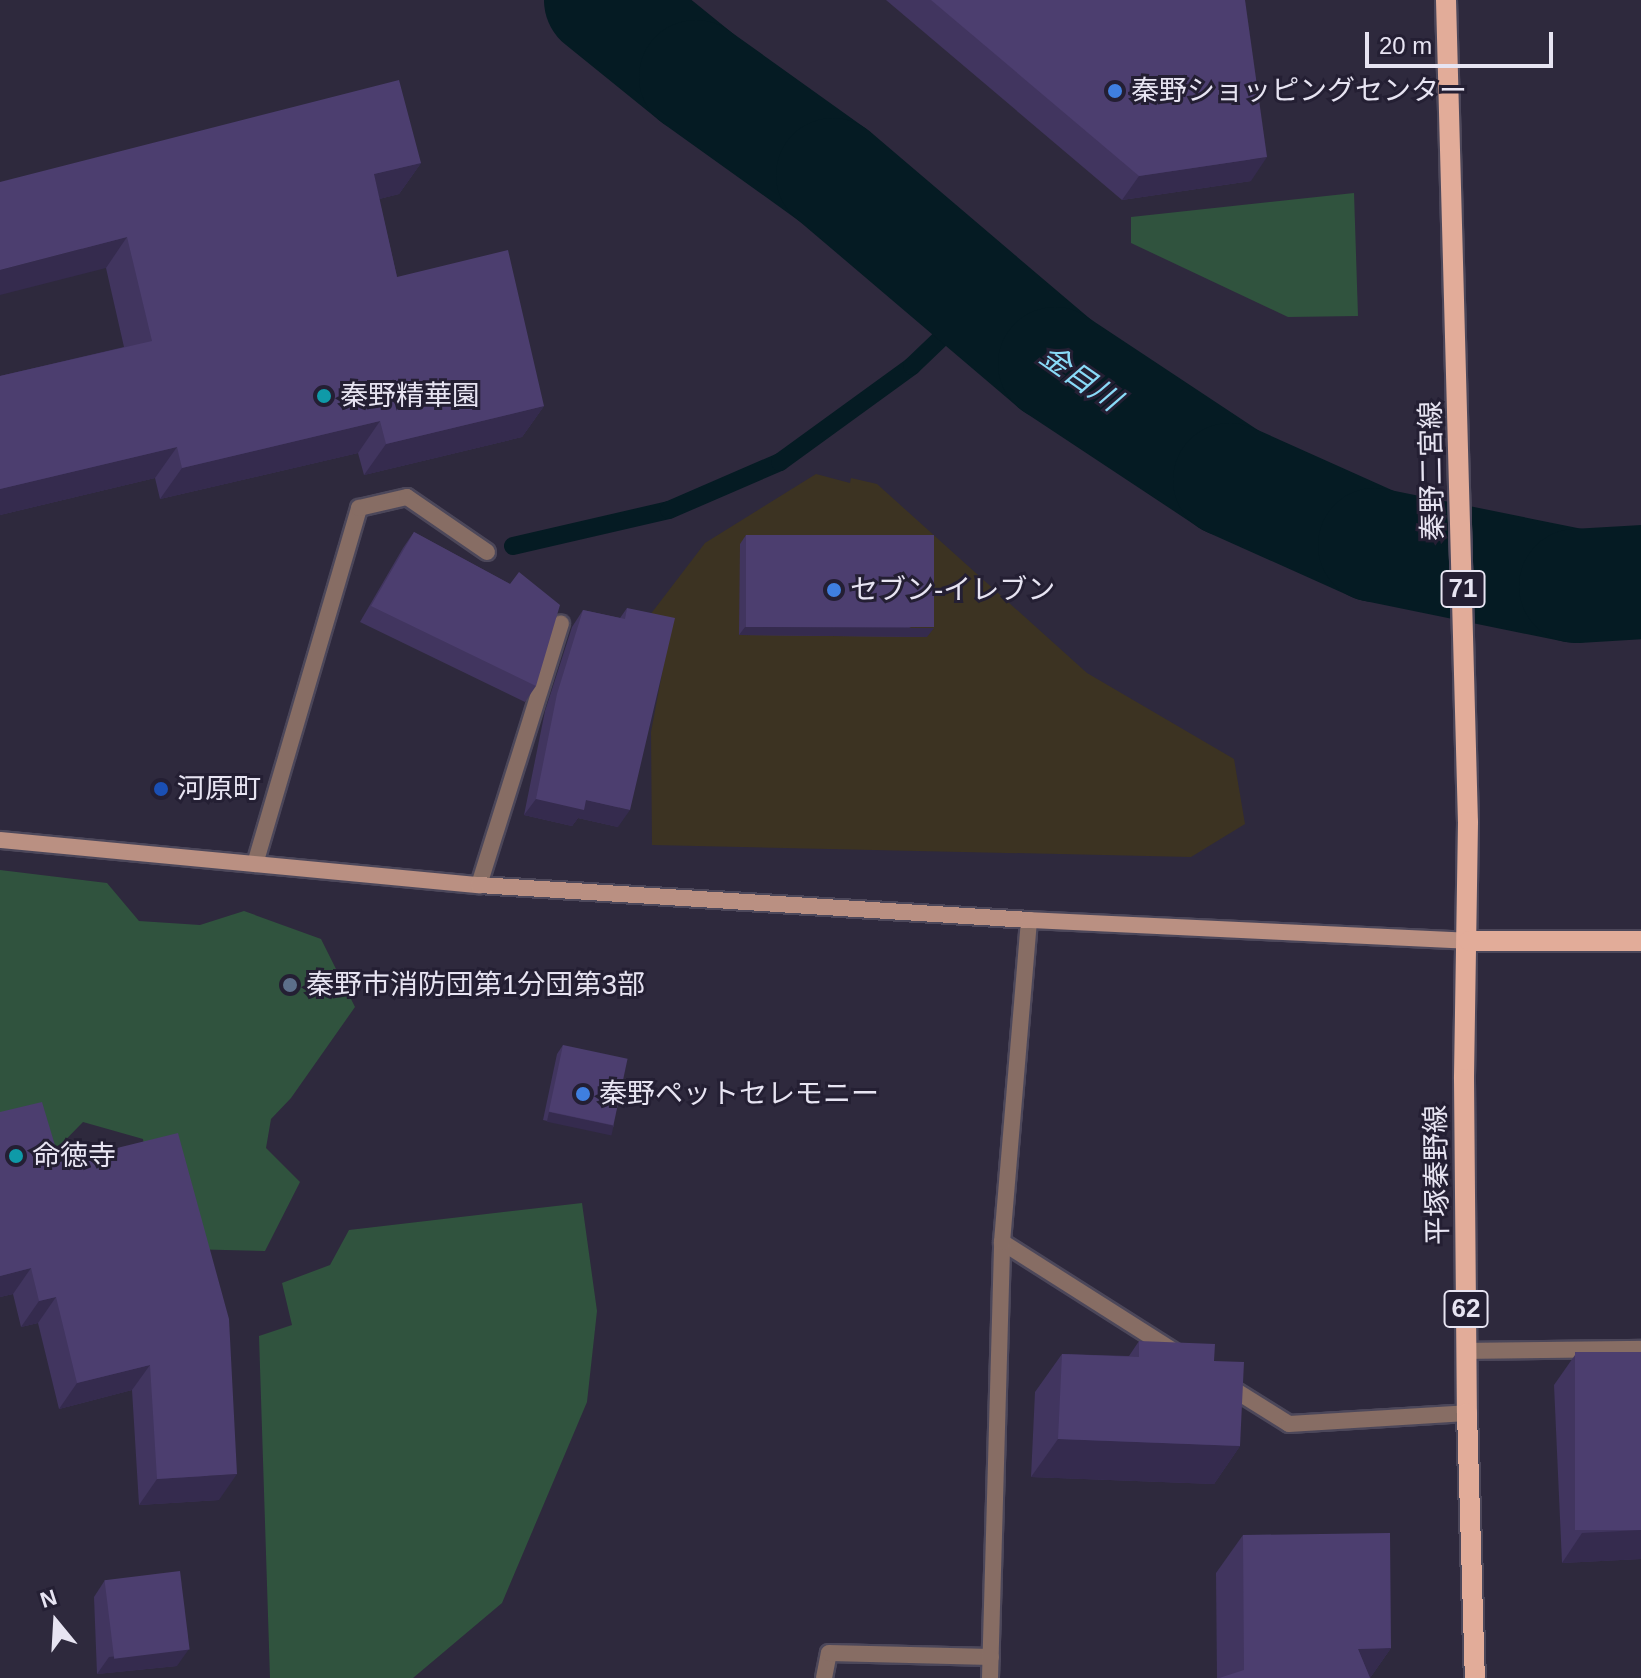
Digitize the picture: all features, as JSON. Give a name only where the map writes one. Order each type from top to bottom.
[{"type":"main road","name":"秦野二宮線","points":[[1446,0],[1458,385],[1469,941]]},
{"type":"main road","points":[[1469,941],[1641,941]]},
{"type":"main road","name":"平塚秦野線","points":[[1469,941],[1464,1079],[1467,1413],[1475,1678]]},
{"type":"street","points":[[255,864],[359,508],[407,497],[487,552]]},
{"type":"street","points":[[479,885],[497,837],[561,624]]},
{"type":"street","points":[[0,840],[479,885],[1029,920],[1469,941]]},
{"type":"street","points":[[990,1678],[1002,1242],[1029,920]]},
{"type":"street","points":[[1002,1242],[1186,1359]]},
{"type":"street","points":[[1467,1351],[1641,1349]]},
{"type":"street","points":[[1212,1375],[1289,1424],[1467,1413]]},
{"type":"street","points":[[824,1678],[829,1653],[991,1657]]},
{"type":"shaded area","points":[[816,474],[850,483],[851,478],[877,484],[1087,673],[1234,759],[1245,824],[1191,857],[652,845],[651,732],[669,636],[650,615],[705,543]]},
{"type":"green space","points":[[1354,193],[1358,316],[1288,317],[1131,243],[1131,217]]},
{"type":"green space","points":[[0,870],[107,883],[139,921],[200,925],[244,911],[321,939],[355,1007],[291,1098],[271,1119],[266,1148],[300,1182],[265,1251],[184,1249],[149,1183],[143,1139],[83,1122],[41,1165],[0,1182]]},
{"type":"green space","points":[[582,1203],[597,1311],[587,1402],[502,1603],[413,1678],[270,1678],[259,1336],[292,1325],[282,1283],[330,1265],[349,1230]]},
{"type":"building","name":"秦野ショッピングセンター","points":[[931,0],[1245,0],[1267,157],[1139,176]]},
{"type":"building","points":[[399,80],[421,163],[374,174],[397,277],[508,250],[544,406],[386,444],[380,421],[182,468],[177,447],[0,489],[0,376],[152,341],[127,237],[0,270],[0,182]]},
{"type":"building","points":[[414,532],[510,584],[519,572],[560,605],[536,686],[371,606]]},
{"type":"building","name":"セブン-イレブン","points":[[746,535],[934,535],[934,627],[746,627]]},
{"type":"building","points":[[627,608],[675,618],[630,810],[586,800],[584,810],[536,799],[557,694],[583,610],[625,619]]},
{"type":"building","name":"秦野ペットセレモニー","points":[[563,1045],[628,1059],[613,1125],[549,1112]]},
{"type":"building","points":[[42,1102],[60,1162],[178,1133],[229,1319],[237,1474],[157,1479],[150,1365],[77,1383],[56,1297],[39,1301],[31,1268],[0,1276],[0,1112]]},
{"type":"building","points":[[1139,1341],[1215,1344],[1214,1361],[1244,1362],[1240,1446],[1058,1439],[1062,1354],[1139,1357]]},
{"type":"building","points":[[1575,1352],[1641,1352],[1641,1530],[1575,1530]]},
{"type":"building","points":[[1390,1533],[1391,1648],[1358,1649],[1370,1678],[1219,1678],[1244,1670],[1243,1535]]},
{"type":"building","points":[[180,1571],[190,1649],[114,1659],[105,1580]]},
{"type":"waterway","name":"金目川","points":[[601,0],[696,77],[833,175],[1055,364],[1230,480],[1375,545],[1576,586],[1641,582]]},
{"type":"waterway","points":[[513,546],[669,510],[780,462],[912,366],[981,300]]},
{"type":"place","name":"秦野ショッピングセンター","points":[[1115,91]]},
{"type":"place","name":"秦野精華園","points":[[324,396]]},
{"type":"place","name":"セブン-イレブン","points":[[834,590]]},
{"type":"place","name":"河原町","points":[[161,789]]},
{"type":"place","name":"秦野市消防団第1分団第3部","points":[[290,985]]},
{"type":"place","name":"秦野ペットセレモニー","points":[[583,1094]]},
{"type":"place","name":"命徳寺","points":[[16,1156]]}]
